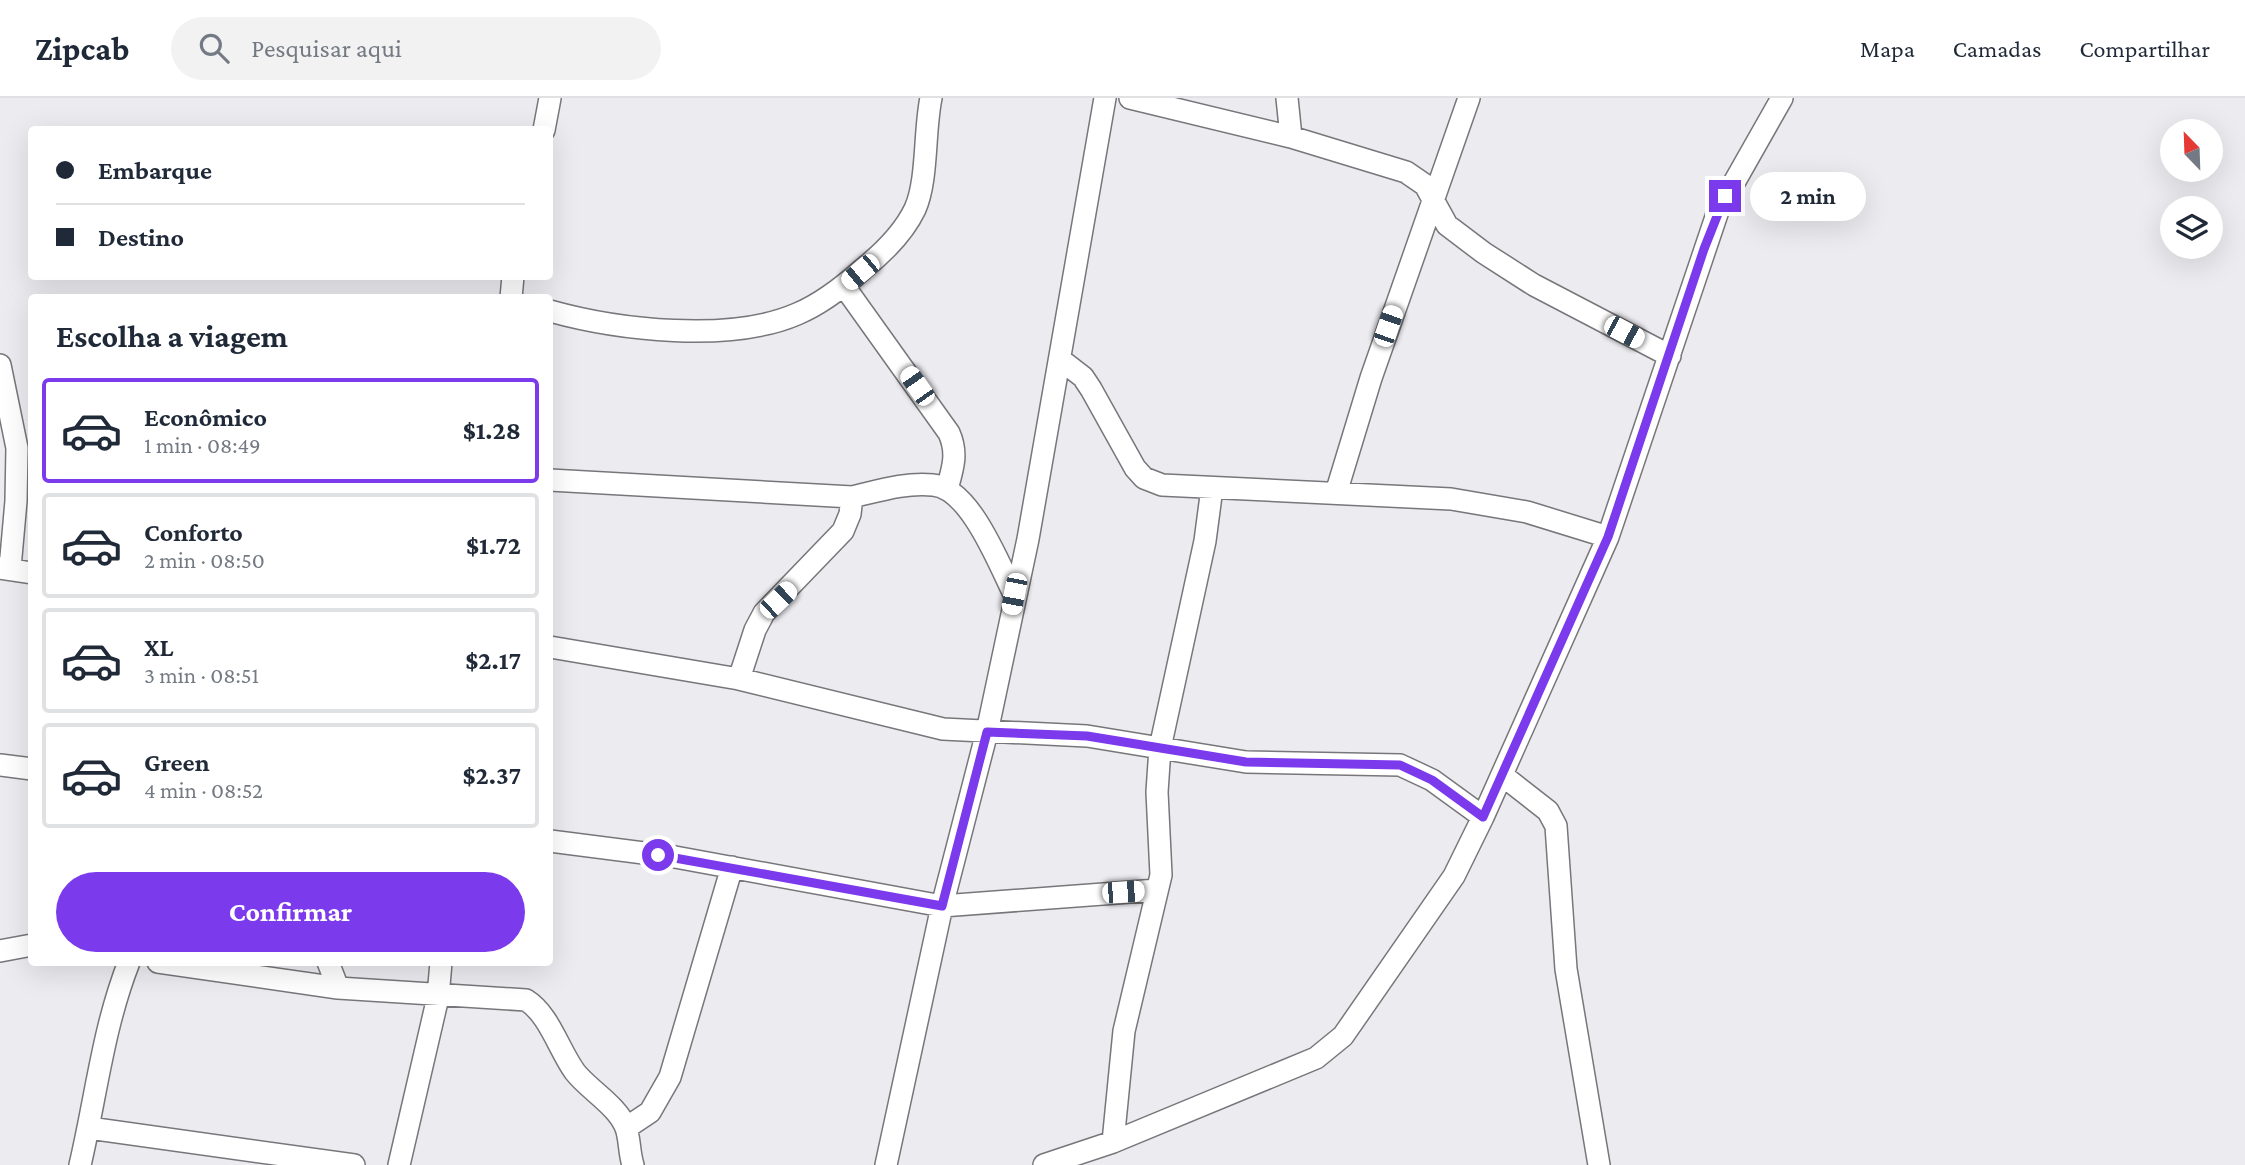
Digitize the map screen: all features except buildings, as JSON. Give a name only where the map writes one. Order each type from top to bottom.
[{"type":"street","points":[[545,126],[550,98]]},
{"type":"street","points":[[553,312],[586,321],[639,329],[754,325],[797,314],[844,286],[876,259],[905,226],[916,207],[931,98]]},
{"type":"street","points":[[886,1165],[942,906],[987,732],[1014,594],[1028,539],[1105,98]]},
{"type":"street","points":[[1130,98],[1291,137],[1406,172],[1425,185],[1447,225],[1485,253],[1534,285],[1670,356]]},
{"type":"street","points":[[1287,98],[1291,137]]},
{"type":"street","points":[[1336,493],[1432,197],[1469,98]]},
{"type":"street","points":[[1044,1165],[1113,1142],[1316,1058],[1343,1036],[1454,876],[1608,537],[1718,211],[1782,98]]},
{"type":"street","points":[[844,286],[949,433],[955,446],[955,460],[947,489]]},
{"type":"street","points":[[1061,360],[1083,377],[1091,388],[1135,468],[1144,478],[1162,485],[1405,495],[1484,504],[1527,512],[1608,537]]},
{"type":"street","points":[[0,365],[17,448],[16,501],[5,568],[28,571]]},
{"type":"street","points":[[553,480],[760,489],[807,496],[852,497],[899,487],[933,485],[947,489],[966,506],[981,529],[1014,594]]},
{"type":"street","points":[[1113,1142],[1124,1031],[1162,859],[1157,792],[1160,748],[1205,541],[1212,488]]},
{"type":"street","points":[[739,679],[764,613],[843,531],[850,514],[852,497]]},
{"type":"street","points":[[553,648],[739,679],[930,727],[1087,736],[1246,762],[1400,765],[1432,780],[1483,817]]},
{"type":"street","points":[[0,765],[28,768]]},
{"type":"street","points":[[1502,775],[1548,811],[1556,826],[1566,969],[1599,1165]]},
{"type":"street","points":[[553,841],[732,867],[942,906],[1157,890]]},
{"type":"street","points":[[626,1128],[650,1112],[670,1077],[732,867]]},
{"type":"street","points":[[0,951],[28,947]]},
{"type":"street","points":[[80,1165],[103,1042],[128,966]]},
{"type":"street","points":[[187,966],[338,988],[438,997],[526,1000],[533,1004],[577,1074],[620,1118],[626,1128],[633,1165]]},
{"type":"street","points":[[330,966],[338,988]]},
{"type":"street","points":[[399,1165],[438,997],[442,966]]},
{"type":"street","points":[[89,1128],[354,1165]]},
{"type":"route","points":[[658,855],[942,906],[987,732],[1024,731],[1122,740],[1198,756],[1246,762],[1400,765],[1432,780],[1483,817],[1608,537],[1704,249],[1725,196]]}]
